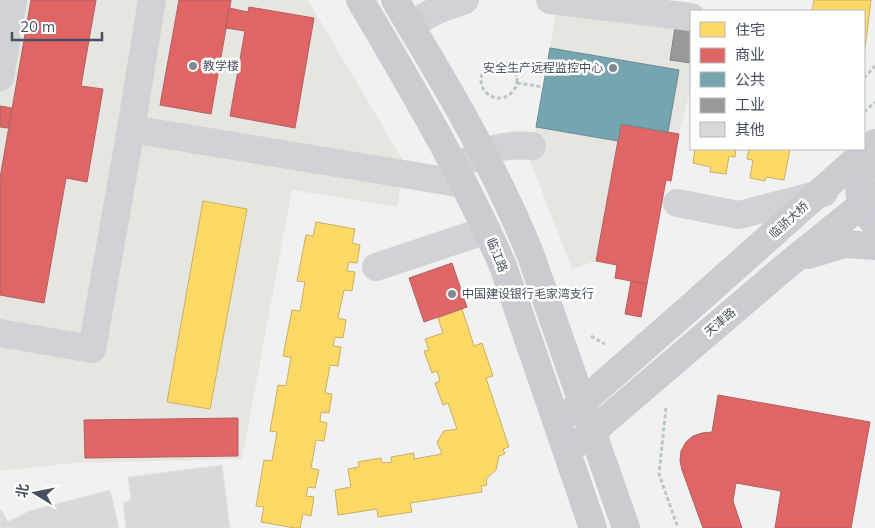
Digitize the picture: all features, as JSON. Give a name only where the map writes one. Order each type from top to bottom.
[{"type":"main road","name":"临江路","points":[[360,0],[430,119],[487,230],[503,266],[593,528]]},
{"type":"main road","points":[[395,0],[457,104],[517,220],[625,525]]},
{"type":"main road","points":[[868,200],[865,160],[875,143]]},
{"type":"main road","name":"临骄大桥","points":[[557,423],[875,143]]},
{"type":"main road","name":"天津路","points":[[567,452],[785,267],[868,200]]},
{"type":"main road","points":[[785,267],[816,252],[844,244],[875,246]]},
{"type":"street","points":[[0,77],[13,0]]},
{"type":"street","points":[[0,333],[92,349],[152,0]]},
{"type":"street","points":[[410,25],[437,10],[465,0]]},
{"type":"street","points":[[550,0],[584,10],[628,5],[690,17]]},
{"type":"street","points":[[131,129],[460,176],[484,153],[503,146],[532,146]]},
{"type":"street","points":[[677,203],[739,215],[832,192]]},
{"type":"street","points":[[376,267],[487,230]]},
{"type":"street","points":[[593,528],[625,525]]},
{"type":"path","points":[[499,62],[511,66],[517,83],[516,88],[508,96],[491,97],[483,89],[481,77],[483,71],[488,66],[499,62]]},
{"type":"path","points":[[865,77],[875,66]]},
{"type":"path","points":[[517,83],[543,87]]},
{"type":"path","points":[[865,111],[875,102]]},
{"type":"path","points":[[666,407],[659,474],[678,528]]},
{"type":"shaded area","points":[[0,0],[307,0],[405,164],[397,207],[292,190],[242,459],[73,463],[0,471]]},
{"type":"shaded area","points":[[556,12],[690,30],[690,91],[679,134],[671,181],[666,181],[641,317],[625,314],[631,282],[615,278],[617,265],[596,261],[572,269],[530,160]]},
{"type":"building: 住宅","points":[[814,0],[871,0],[865,49],[865,10],[812,10]]},
{"type":"building: 住宅","points":[[695,150],[736,150],[735,157],[729,156],[726,174],[710,172],[711,167],[693,163]]},
{"type":"building: 住宅","points":[[749,150],[790,150],[784,180],[766,177],[765,181],[750,178],[753,160],[747,159]]},
{"type":"building: 住宅","points":[[203,201],[247,209],[210,409],[167,402]]},
{"type":"building: 住宅","points":[[316,222],[355,229],[352,243],[360,245],[357,263],[349,262],[347,271],[355,272],[352,291],[344,290],[338,318],[346,320],[343,338],[335,337],[333,346],[341,347],[338,366],[330,365],[325,393],[332,394],[329,413],[321,412],[320,421],[327,423],[324,441],[316,440],[311,468],[319,470],[315,488],[308,487],[306,496],[314,497],[311,516],[303,514],[300,528],[295,528],[261,522],[264,507],[256,506],[264,460],[272,461],[277,432],[270,431],[278,385],[286,386],[291,357],[283,356],[292,310],[300,311],[305,282],[297,281],[306,235],[313,236]]},
{"type":"building: 住宅","points":[[462,309],[474,346],[482,343],[493,376],[486,378],[509,447],[503,449],[505,454],[499,456],[496,470],[486,479],[487,485],[481,486],[482,492],[410,503],[412,512],[378,517],[377,509],[338,515],[335,490],[351,487],[348,469],[359,467],[358,462],[381,458],[382,463],[392,462],[391,457],[414,453],[414,459],[442,454],[437,442],[444,431],[457,429],[448,403],[443,405],[435,383],[440,381],[437,371],[432,373],[424,351],[429,350],[425,339],[443,333],[438,318]]},
{"type":"building: 商业","points":[[31,0],[96,0],[81,86],[103,89],[87,182],[66,178],[44,303],[0,295],[0,178]]},
{"type":"building: 商业","name":"教学楼","points":[[179,0],[231,0],[211,114],[160,105]]},
{"type":"building: 商业","points":[[249,7],[314,18],[295,128],[230,116],[245,31],[226,28],[229,8],[248,12]]},
{"type":"building: 商业","points":[[0,106],[12,108],[8,128],[0,127]]},
{"type":"building: 商业","points":[[621,124],[679,134],[671,181],[666,180],[647,284],[615,278],[617,265],[596,261]]},
{"type":"building: 商业","points":[[452,263],[467,307],[424,322],[409,278]]},
{"type":"building: 商业","points":[[631,281],[647,284],[641,317],[625,314]]},
{"type":"building: 商业","points":[[718,395],[870,422],[851,528],[775,528],[781,491],[736,483],[733,501],[742,528],[703,528],[682,470],[680,461],[681,451],[686,442],[693,436],[712,432]]},
{"type":"building: 商业","points":[[238,418],[238,456],[85,458],[84,420]]},
{"type":"building: 公共","points":[[550,48],[679,70],[668,132],[621,124],[618,141],[536,127]]},
{"type":"building: 工业","points":[[675,27],[690,30],[690,63],[670,60]]},
{"type":"building: 其他","points":[[222,465],[230,528],[126,528],[123,502],[131,500],[128,477]]},
{"type":"building: 其他","points":[[110,490],[119,528],[0,528],[0,510],[8,522],[29,511]]},
{"type":"place","name":"教学楼","points":[[193,66]]},
{"type":"place","name":"安全生产远程监控中心","points":[[613,68]]},
{"type":"place","name":"中国建设银行毛家湾支行","points":[[452,294]]}]
